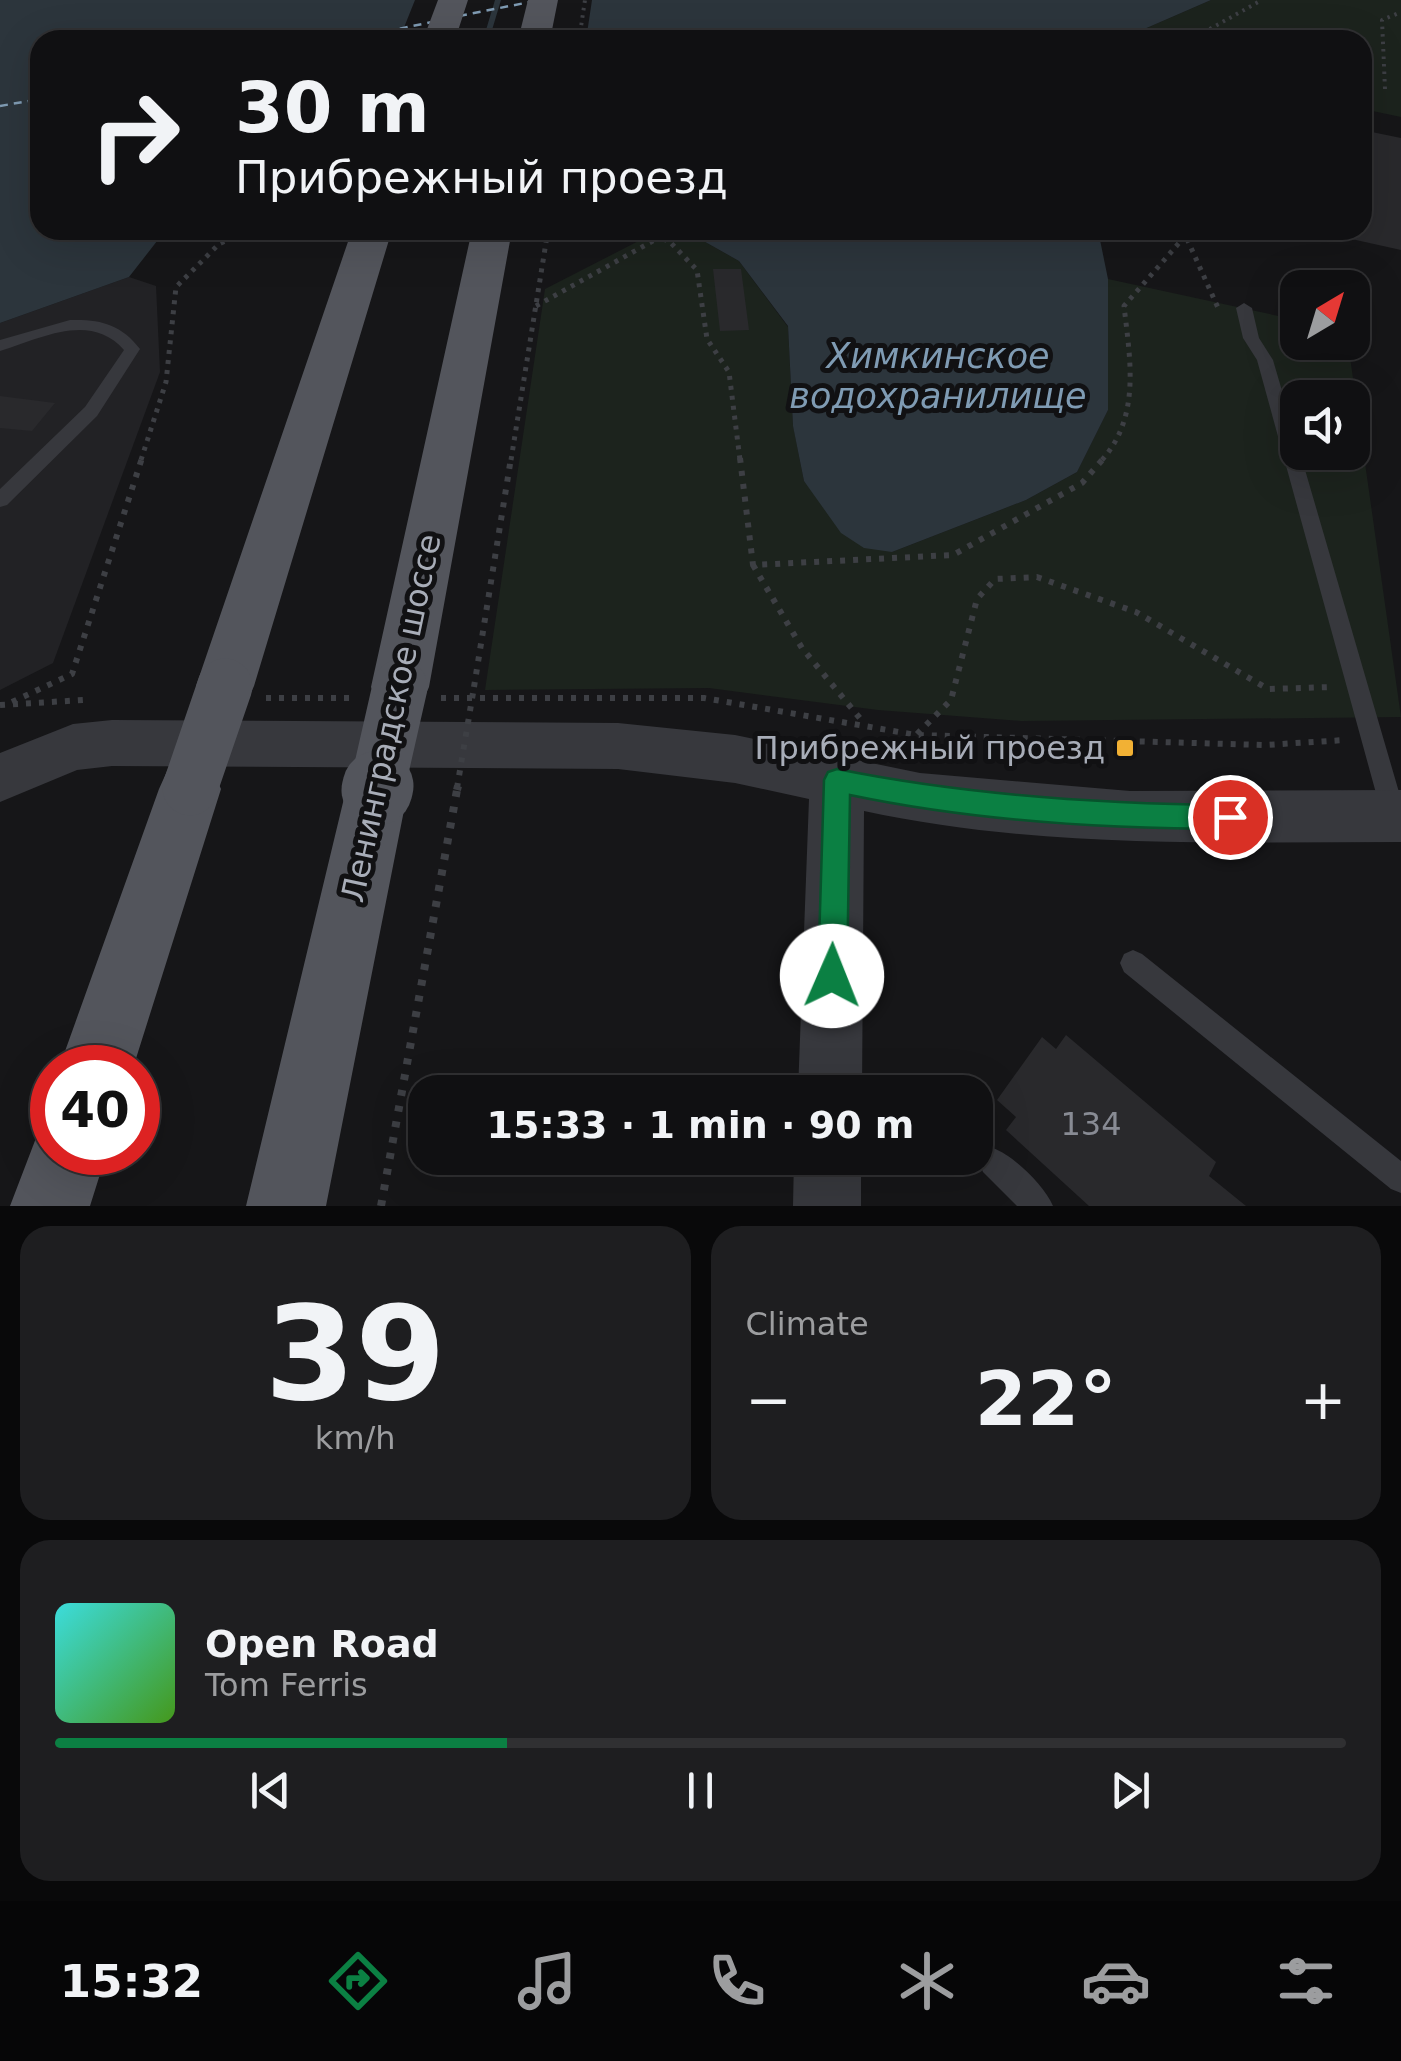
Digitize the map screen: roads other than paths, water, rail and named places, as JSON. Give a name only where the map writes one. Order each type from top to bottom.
[{"type":"main road","points":[[442,30],[453,0]]},
{"type":"main road","points":[[536,30],[543,0]]},
{"type":"main road","points":[[104,1045],[190,789],[244,692],[369,240]]},
{"type":"main road","name":"Ленинградское шоссе","points":[[286,1206],[400,694],[487,253]]},
{"type":"main road","points":[[50,1206],[60,1175]]},
{"type":"street","points":[[0,778],[73,748],[112,743],[618,746],[735,759],[920,798],[1130,816],[1398,817]]},
{"type":"street","points":[[830,1075],[837,780]]},
{"type":"street","points":[[827,1206],[828,1175]]},
{"type":"lane","points":[[1244,308],[1252,338],[1266,360],[1398,817]]},
{"type":"lane","points":[[0,346],[48,328],[77,325],[106,328],[124,337],[132,348],[120,374],[84,419],[0,500]]},
{"type":"lane","points":[[1134,964],[1401,1179]]},
{"type":"lane","points":[[993,1162],[1038,1206]]},
{"type":"water","points":[[0,0],[1211,0],[1142,30],[30,30],[30,240],[158,240],[129,277],[0,323]]},
{"type":"water","name":"Химкинское водохранилище","points":[[702,240],[1100,240],[1108,279],[1108,410],[1077,472],[1026,500],[892,552],[864,548],[841,533],[804,481],[793,426],[788,326],[739,261]]},
{"type":"place","name":"Прибрежный проезд","points":[[1125,748]]}]
